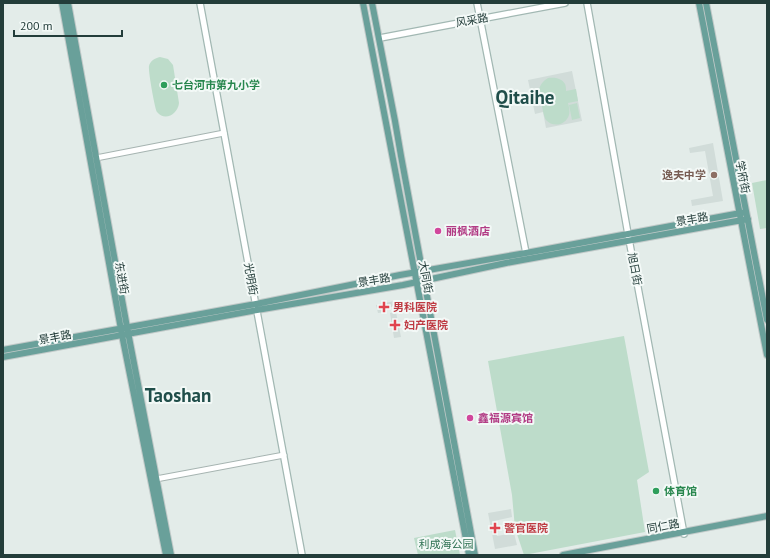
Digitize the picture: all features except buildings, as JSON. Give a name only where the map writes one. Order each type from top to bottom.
[{"type":"main road","name":"东进街","points":[[62,3],[166,555]]},
{"type":"main road","name":"东进街","points":[[68,3],[125,331],[171,555]]},
{"type":"main road","name":"光明街","points":[[200,3],[302,555]]},
{"type":"main road","name":"大同街","points":[[363,3],[469,555]]},
{"type":"main road","name":"大同街","points":[[372,3],[380,38],[475,555]]},
{"type":"main road","points":[[477,3],[526,253]]},
{"type":"main road","name":"风采路","points":[[380,38],[565,3]]},
{"type":"main road","name":"旭日街","points":[[587,3],[684,533]]},
{"type":"main road","name":"学府街","points":[[699,3],[767,320]]},
{"type":"main road","name":"学府街","points":[[706,3],[767,355]]},
{"type":"main road","name":"景丰路","points":[[256,307],[415,272],[629,237],[744,216]]},
{"type":"main road","name":"景丰路","points":[[3,350],[125,331],[256,307],[424,281],[629,237]]},
{"type":"main road","name":"景丰路","points":[[3,357],[125,331]]},
{"type":"main road","name":"同仁路","points":[[563,555],[767,518]]},
{"type":"main road","name":"同仁路","points":[[580,555],[684,533]]},
{"type":"street","points":[[96,158],[224,133]]},
{"type":"street","points":[[156,479],[284,456]]},
{"type":"shaded area","points":[[572,71],[582,121],[546,128],[543,112],[535,114],[528,80]]},
{"type":"shaded area","name":"逸夫中学","points":[[713,143],[723,201],[692,206],[691,200],[713,196],[705,151],[690,153],[689,148]]},
{"type":"shaded area","name":"男科医院","points":[[394,301],[394,306],[385,309],[386,312],[378,313],[376,305]]},
{"type":"shaded area","name":"妇产医院","points":[[396,312],[401,337],[394,338],[390,313]]},
{"type":"shaded area","name":"警官医院","points":[[511,509],[512,517],[494,521],[495,525],[498,524],[499,531],[496,532],[497,536],[514,533],[517,545],[495,549],[488,513]]},
{"type":"green space","name":"七台河市第九小学","points":[[160,57],[168,59],[173,65],[179,103],[174,113],[167,116],[160,115],[157,112],[150,75],[150,63]]},
{"type":"green space","points":[[548,78],[562,80],[566,91],[576,89],[578,101],[568,103],[569,115],[565,121],[556,125],[552,124],[545,118],[539,89],[542,83]]},
{"type":"green space","points":[[577,103],[580,118],[572,120],[569,105]]},
{"type":"green space","points":[[767,180],[767,228],[760,229],[752,183]]},
{"type":"green space","points":[[624,336],[649,472],[637,480],[645,532],[524,555],[515,528],[512,495],[488,361]]},
{"type":"green space","name":"利成海公园","points":[[455,530],[460,555],[418,555],[414,538]]},
{"type":"place","name":"七台河市第九小学","points":[[164,85]]},
{"type":"place","name":"逸夫中学","points":[[714,175]]},
{"type":"place","name":"丽枫酒店","points":[[438,231]]},
{"type":"place","name":"男科医院","points":[[384,307]]},
{"type":"place","name":"妇产医院","points":[[395,325]]},
{"type":"place","name":"鑫福源宾馆","points":[[470,418]]},
{"type":"place","name":"体育馆","points":[[656,491]]},
{"type":"place","name":"警官医院","points":[[495,528]]},
{"type":"district","name":"Qitaihe","points":[[525,97]]},
{"type":"district","name":"Taoshan","points":[[178,395]]}]
